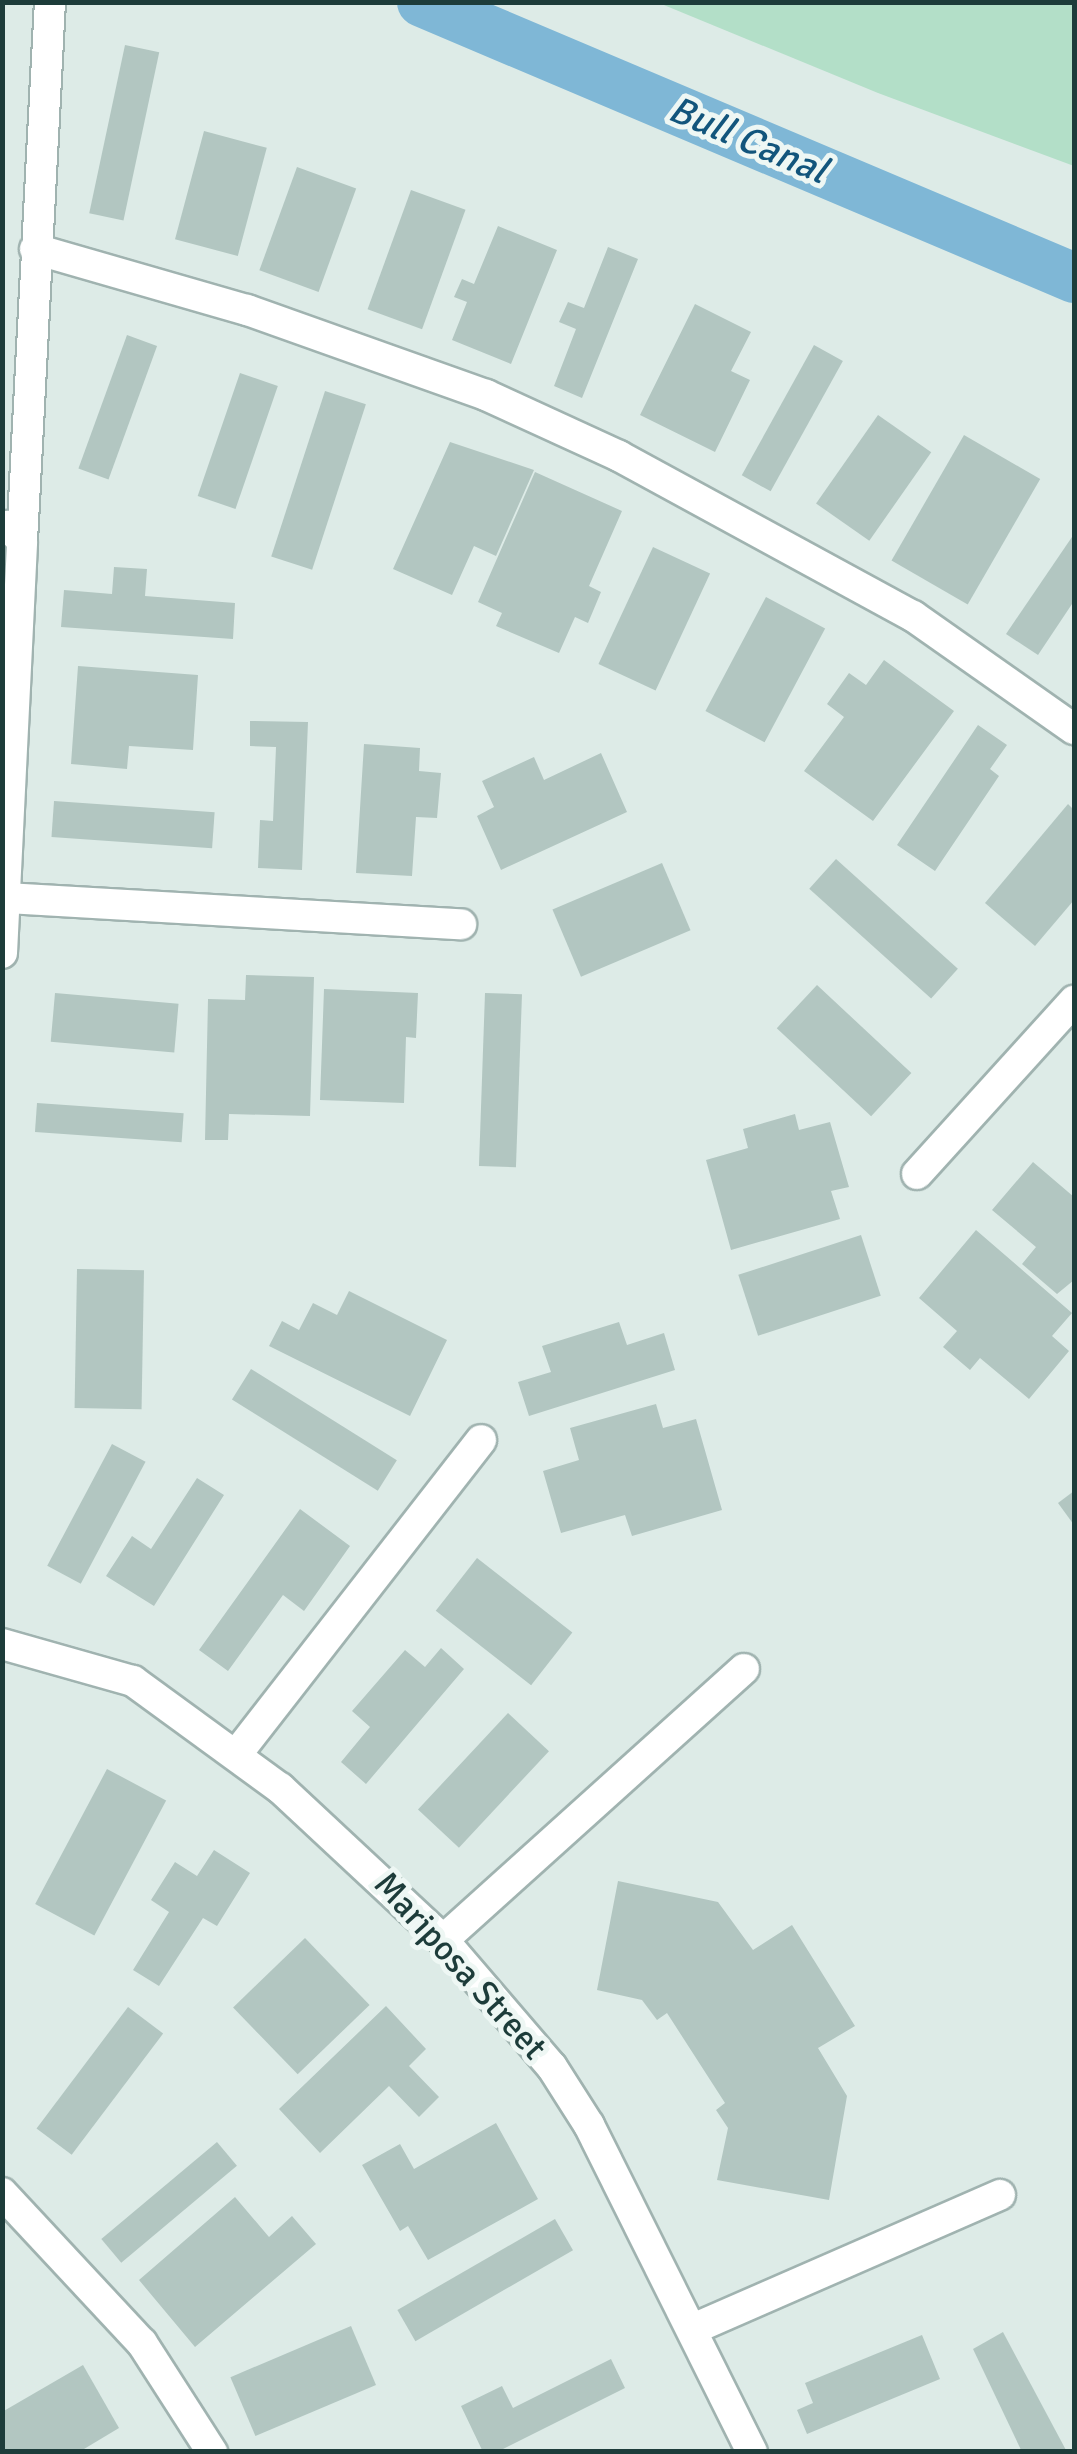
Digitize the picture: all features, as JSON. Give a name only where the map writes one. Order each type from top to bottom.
[{"type":"street","points":[[2,953],[12,531],[50,2]]},
{"type":"street","points":[[35,249],[248,310],[486,395],[619,456],[912,616],[1074,729]]},
{"type":"street","points":[[5,898],[461,924]]},
{"type":"street","points":[[917,1174],[1074,1001]]},
{"type":"street","points":[[236,1756],[481,1440]]},
{"type":"street","name":"Mariposa Street","points":[[2,1644],[133,1680],[236,1756],[367,1864],[443,1940],[552,2067],[590,2125],[752,2452]]},
{"type":"street","points":[[443,1940],[744,1669]]},
{"type":"street","points":[[2,2193],[142,2343],[212,2452]]},
{"type":"street","points":[[694,2330],[1000,2195]]},
{"type":"green space","points":[[659,3],[1074,3],[1074,166],[878,93]]},
{"type":"building","points":[[125,45],[159,52],[123,221],[89,213]]},
{"type":"building","points":[[204,131],[267,148],[238,256],[175,239]]},
{"type":"building","points":[[297,167],[356,189],[319,292],[259,270]]},
{"type":"building","points":[[411,190],[466,210],[422,329],[368,309]]},
{"type":"building","points":[[498,226],[557,250],[511,364],[452,340],[467,302],[454,297],[462,279],[474,284]]},
{"type":"building","points":[[608,247],[638,259],[582,398],[554,386],[576,329],[559,322],[568,302],[584,308]]},
{"type":"building","points":[[695,304],[751,332],[731,371],[750,380],[715,452],[640,415]]},
{"type":"building","points":[[127,335],[157,346],[109,479],[78,468]]},
{"type":"building","points":[[814,345],[843,361],[771,491],[742,475]]},
{"type":"building","points":[[240,373],[278,386],[235,509],[198,496]]},
{"type":"building","points":[[325,391],[366,404],[312,570],[271,556]]},
{"type":"building","points":[[878,415],[931,452],[869,541],[816,503]]},
{"type":"building","points":[[964,435],[1040,479],[968,605],[892,561]]},
{"type":"building","points":[[450,442],[534,470],[496,556],[474,546],[452,595],[393,569]]},
{"type":"building","points":[[535,472],[622,511],[589,586],[601,592],[588,623],[575,617],[559,653],[496,626],[502,613],[478,602]]},
{"type":"building","points":[[1074,534],[1074,601],[1038,655],[1006,634]]},
{"type":"building","points":[[653,547],[710,574],[656,691],[598,664]]},
{"type":"building","points":[[114,567],[147,569],[145,596],[235,603],[233,639],[61,627],[64,590],[112,594]]},
{"type":"building","points":[[766,597],[825,628],[765,742],[705,711]]},
{"type":"building","points":[[884,660],[954,711],[873,821],[804,771],[844,717],[827,704],[849,673],[866,685]]},
{"type":"building","points":[[78,666],[198,675],[193,750],[129,746],[127,769],[71,764]]},
{"type":"building","points":[[250,721],[308,722],[302,870],[258,868],[260,820],[273,821],[276,747],[250,746]]},
{"type":"building","points":[[978,725],[1007,745],[990,769],[999,776],[935,871],[897,845]]},
{"type":"building","points":[[364,744],[420,748],[419,771],[441,773],[437,818],[416,817],[412,876],[356,873]]},
{"type":"building","points":[[601,753],[627,812],[501,870],[477,816],[494,807],[482,781],[534,757],[544,780]]},
{"type":"building","points":[[54,801],[215,812],[212,848],[51,837]]},
{"type":"building","points":[[1068,804],[1074,810],[1074,900],[1035,946],[985,903]]},
{"type":"building","points":[[836,859],[958,969],[931,998],[809,889]]},
{"type":"building","points":[[662,863],[691,930],[581,977],[552,909]]},
{"type":"building","points":[[246,975],[314,977],[310,1116],[229,1114],[228,1140],[205,1140],[208,999],[245,1000]]},
{"type":"building","points":[[817,985],[911,1073],[871,1116],[777,1028]]},
{"type":"building","points":[[324,989],[418,993],[416,1038],[406,1037],[404,1103],[320,1100]]},
{"type":"building","points":[[55,993],[179,1004],[174,1053],[51,1042]]},
{"type":"building","points":[[485,993],[522,994],[516,1167],[479,1166]]},
{"type":"building","points":[[37,1103],[184,1113],[182,1142],[35,1132]]},
{"type":"building","points":[[795,1114],[799,1130],[830,1122],[849,1187],[831,1191],[840,1219],[731,1250],[706,1160],[748,1148],[743,1129]]},
{"type":"building","points":[[1033,1162],[1074,1197],[1074,1280],[1057,1294],[1022,1264],[1036,1247],[992,1210]]},
{"type":"building","points":[[976,1230],[1072,1313],[1052,1336],[1069,1351],[1029,1399],[980,1358],[970,1370],[943,1347],[957,1331],[919,1298]]},
{"type":"building","points":[[861,1235],[881,1296],[758,1336],[738,1275]]},
{"type":"building","points":[[77,1269],[144,1270],[142,1409],[75,1408]]},
{"type":"building","points":[[349,1291],[447,1340],[410,1416],[269,1346],[282,1321],[299,1330],[313,1303],[337,1315]]},
{"type":"building","points":[[619,1322],[627,1345],[664,1333],[675,1370],[529,1416],[518,1382],[551,1372],[542,1346]]},
{"type":"building","points":[[251,1369],[397,1460],[378,1491],[232,1400]]},
{"type":"building","points":[[656,1404],[663,1428],[696,1419],[722,1510],[632,1536],[625,1515],[561,1533],[543,1471],[579,1460],[570,1428]]},
{"type":"building","points":[[112,1444],[146,1462],[81,1584],[47,1566]]},
{"type":"building","points":[[197,1478],[224,1495],[154,1606],[106,1576],[132,1536],[151,1549]]},
{"type":"building","points":[[1074,1491],[1074,1525],[1058,1503]]},
{"type":"building","points":[[300,1509],[350,1546],[304,1611],[283,1595],[228,1671],[199,1650]]},
{"type":"building","points":[[477,1558],[572,1632],[531,1685],[436,1611]]},
{"type":"building","points":[[441,1648],[464,1669],[366,1784],[341,1762],[370,1727],[352,1711],[405,1650],[425,1667]]},
{"type":"building","points":[[508,1713],[549,1751],[459,1848],[418,1810]]},
{"type":"building","points":[[107,1769],[166,1800],[94,1936],[35,1904]]},
{"type":"building","points":[[214,1850],[250,1873],[217,1926],[203,1918],[159,1986],[133,1970],[169,1912],[151,1900],[175,1862],[197,1876]]},
{"type":"building","points":[[618,1881],[718,1902],[753,1950],[792,1925],[855,2026],[818,2048],[847,2096],[829,2200],[717,2180],[728,2128],[716,2110],[725,2103],[667,2013],[657,2020],[642,2000],[597,1990]]},
{"type":"building","points":[[305,1938],[370,2005],[298,2074],[233,2007]]},
{"type":"building","points":[[386,2006],[426,2049],[409,2066],[439,2097],[419,2117],[389,2086],[320,2153],[279,2109]]},
{"type":"building","points":[[128,2007],[163,2033],[72,2155],[37,2128]]},
{"type":"building","points":[[496,2123],[538,2199],[428,2260],[408,2226],[400,2231],[362,2165],[400,2144],[414,2169]]},
{"type":"building","points":[[217,2142],[237,2166],[121,2263],[101,2239]]},
{"type":"building","points":[[235,2197],[269,2237],[292,2216],[316,2244],[195,2347],[139,2280]]},
{"type":"building","points":[[555,2219],[573,2250],[415,2341],[397,2310]]},
{"type":"building","points":[[351,2326],[376,2385],[255,2436],[230,2377]]},
{"type":"building","points":[[1003,2332],[1067,2452],[1022,2452],[973,2349]]},
{"type":"building","points":[[922,2335],[940,2379],[807,2434],[797,2410],[813,2403],[805,2383]]},
{"type":"building","points":[[611,2359],[625,2388],[497,2452],[483,2452],[461,2406],[502,2386],[513,2408]]},
{"type":"building","points":[[83,2365],[119,2428],[79,2452],[2,2452],[2,2412]]},
{"type":"waterway","name":"Bull Canal","points":[[422,2],[1074,278]]}]
